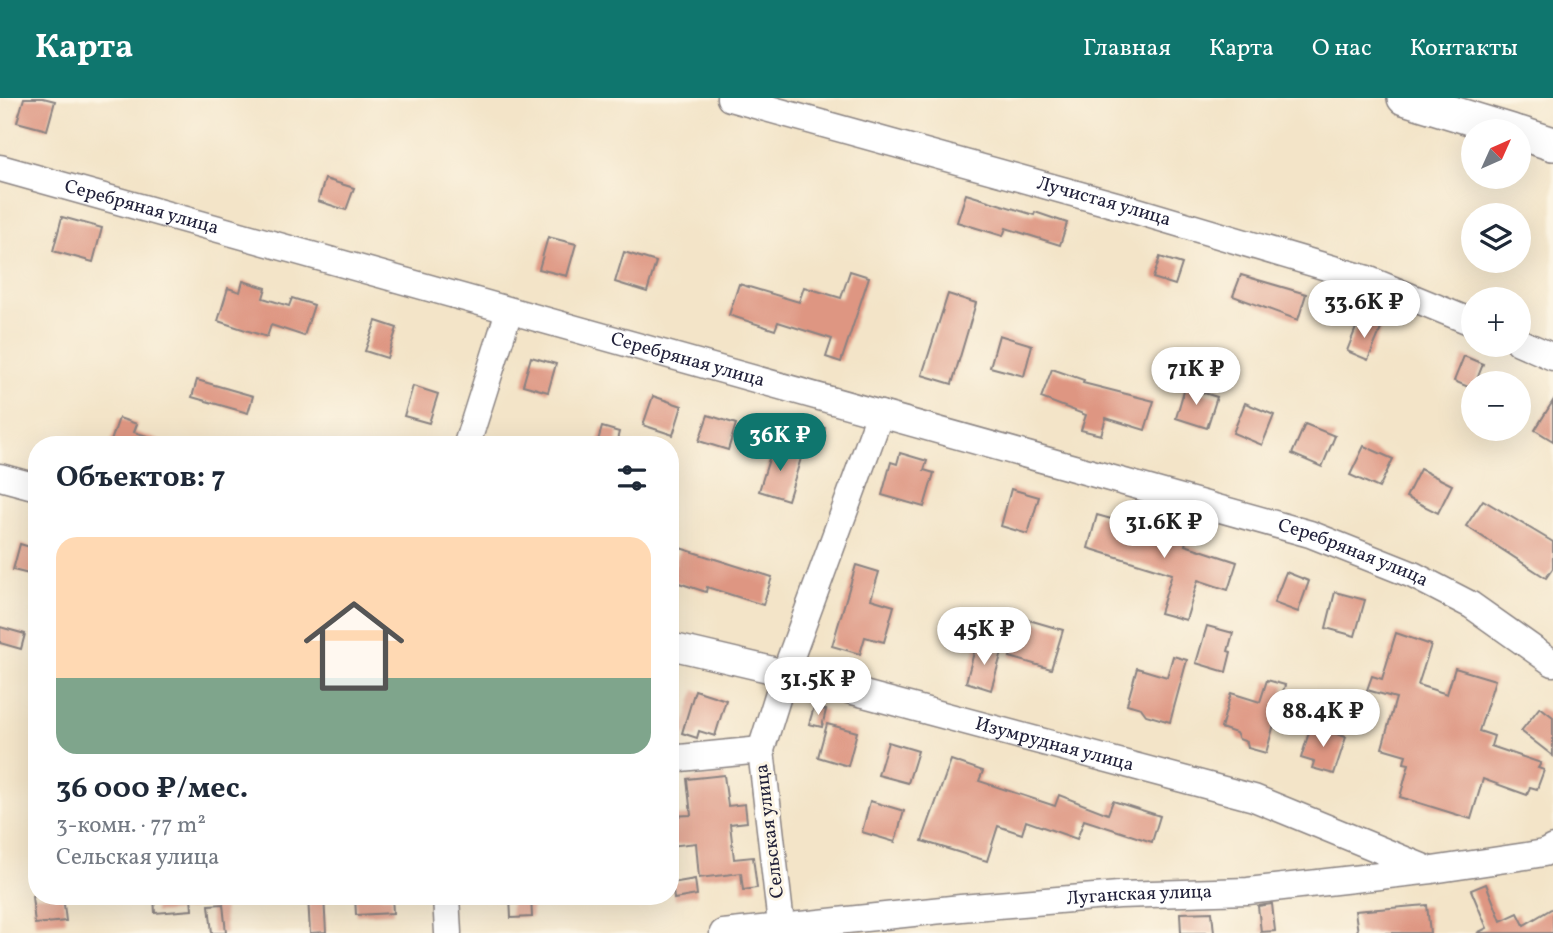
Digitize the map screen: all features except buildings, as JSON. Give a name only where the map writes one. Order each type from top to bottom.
[{"type":"main road","points":[[1404,98],[1473,119]]},
{"type":"main road","points":[[1531,137],[1553,144]]},
{"type":"street","name":"Лучистая улица","points":[[730,98],[1127,208],[1367,279],[1461,318]]},
{"type":"street","name":"Серебряная улица","points":[[0,168],[1310,534],[1413,576],[1471,605],[1553,663]]},
{"type":"street","points":[[470,436],[509,311]]},
{"type":"street","points":[[1531,347],[1553,357]]},
{"type":"street","name":"Сельская улица","points":[[782,930],[761,750],[785,673],[880,414]]},
{"type":"street","points":[[0,477],[28,485]]},
{"type":"street","name":"Изумрудная улица","points":[[679,648],[785,673],[1254,798],[1432,870]]},
{"type":"street","points":[[679,758],[761,750]]},
{"type":"street","name":"Луганская улица","points":[[723,933],[782,930],[961,908],[1119,895],[1248,891],[1432,870],[1544,853],[1553,848]]},
{"type":"street","points":[[446,905],[448,933]]}]
